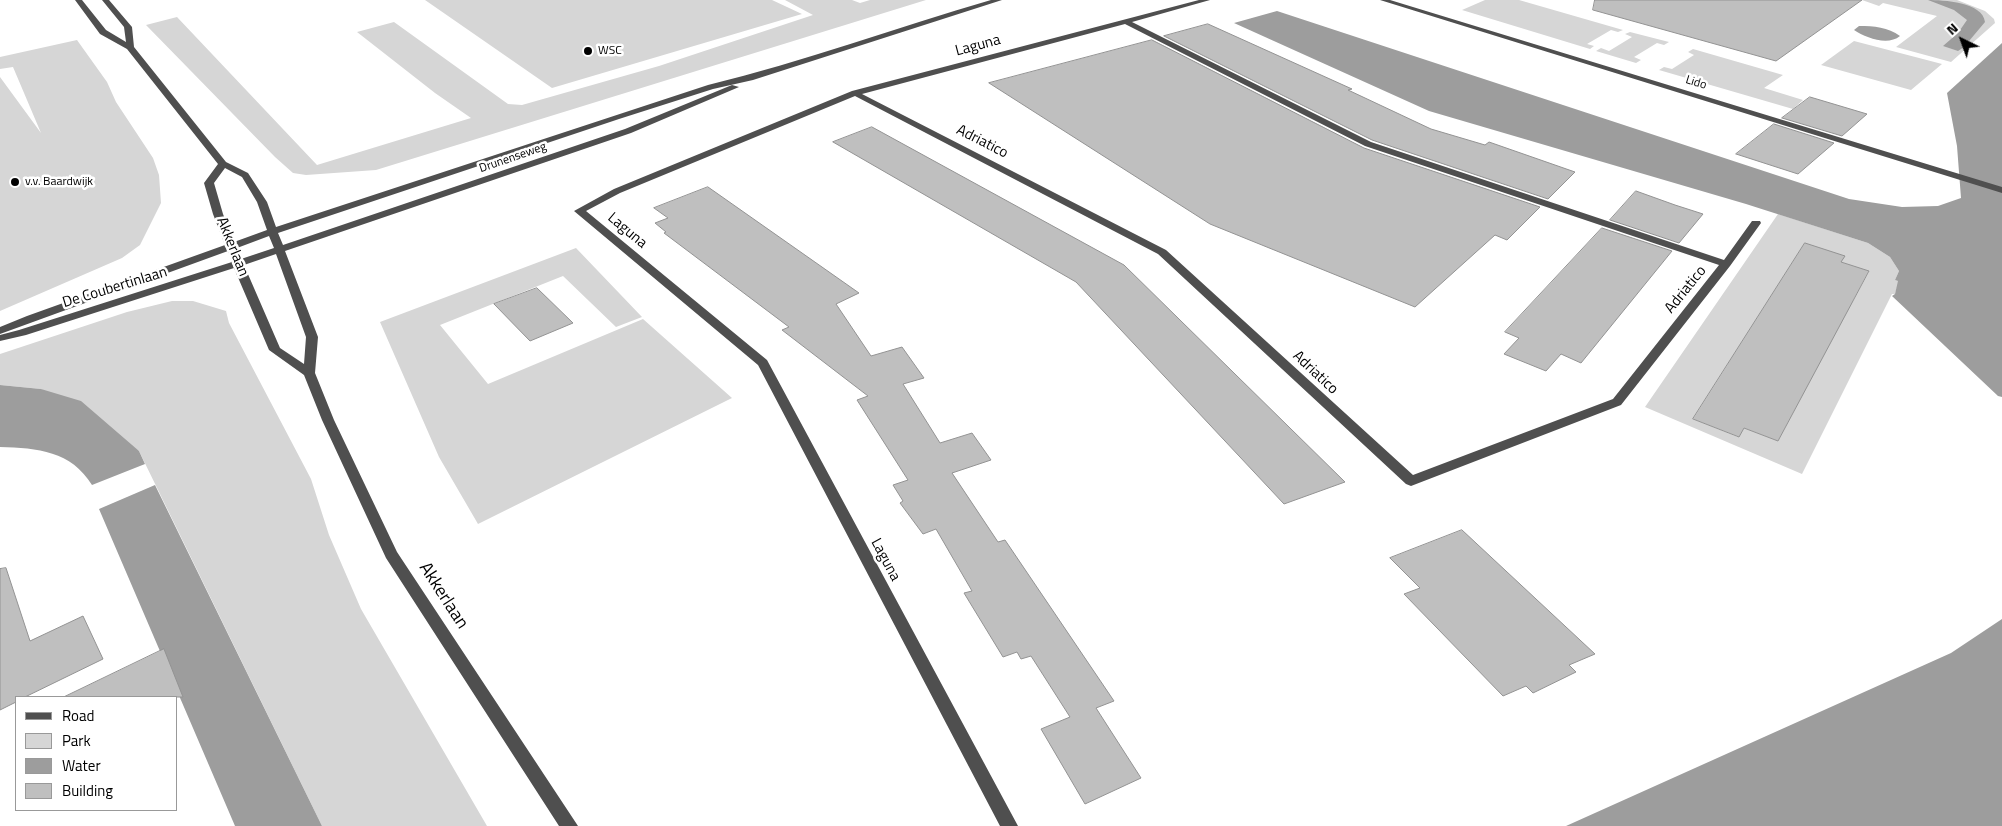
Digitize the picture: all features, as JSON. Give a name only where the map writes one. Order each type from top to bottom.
[{"type":"street","name":"Akkerlaan","points":[[78,0],[103,32],[130,47],[190,119],[223,164],[245,174],[262,202],[312,337],[309,373],[328,420],[391,554],[569,826]]},
{"type":"street","name":"Akkerlaan","points":[[105,0],[128,27],[130,47]]},
{"type":"street","name":"Drunenseweg","points":[[232,245],[638,110],[711,87],[750,78],[929,20],[999,0]]},
{"type":"street","name":"Laguna","points":[[1009,826],[763,363],[579,211],[617,191],[855,93],[1207,0]]},
{"type":"street","name":"Lido","points":[[1383,0],[2002,190]]},
{"type":"street","name":"Adriatico","points":[[1127,22],[1368,144],[1726,264]]},
{"type":"street","name":"Drunenseweg","points":[[238,264],[628,131],[726,92],[750,78]]},
{"type":"street","name":"Adriatico","points":[[855,93],[1162,252],[1411,481],[1616,402],[1726,264],[1756,223]]},
{"type":"street","name":"Akkerlaan","points":[[223,164],[209,183],[218,214],[238,264],[275,350],[309,373]]},
{"type":"street","name":"De Coubertinlaan","points":[[0,331],[232,245]]},
{"type":"street","name":"De Coubertinlaan","points":[[0,338],[22,333],[238,264]]},
{"type":"green space","name":"WSC","points":[[425,0],[772,0],[802,14],[552,88]]},
{"type":"green space","points":[[785,0],[852,0],[860,3],[870,0],[926,0],[376,170],[306,175],[293,173],[275,157],[146,25],[177,17],[317,165],[471,118],[435,93],[357,32],[394,22],[508,104],[522,105],[659,66],[813,15]]},
{"type":"green space","points":[[1485,0],[1519,0],[1623,30],[1618,32],[1611,30],[1587,44],[1594,46],[1590,49],[1462,10]]},
{"type":"green space","points":[[1862,0],[1957,0],[1985,11],[1994,19],[1995,23],[1951,62],[1896,47],[1937,16],[1883,3],[1879,6]]},
{"type":"green space","points":[[1630,32],[1669,42],[1664,45],[1657,43],[1634,57],[1641,60],[1636,63],[1596,51],[1601,48],[1609,51],[1632,37],[1625,34]]},
{"type":"green space","points":[[77,40],[107,82],[116,102],[153,158],[159,175],[161,203],[140,245],[122,258],[0,311],[0,77],[41,133],[13,67],[0,69],[0,57]]},
{"type":"green space","points":[[1854,41],[1942,64],[1911,90],[1821,65]]},
{"type":"green space","points":[[1693,49],[1783,75],[1764,88],[1803,100],[1793,109],[1659,70],[1664,67],[1672,69],[1694,55],[1688,52]]},
{"type":"green space","points":[[1778,214],[1868,243],[1890,257],[1899,271],[1895,280],[1899,281],[1895,294],[1892,294],[1802,474],[1645,407]],"holes":[[[1841,262],[1869,272],[1853,301],[1824,291]],[[1728,364],[1772,380],[1799,401],[1778,441],[1744,428],[1738,437],[1693,419]]]},
{"type":"green space","points":[[576,248],[642,317],[616,327],[563,276],[440,325],[488,384],[643,319],[732,398],[478,524],[439,457],[380,322]]},
{"type":"green space","points":[[172,301],[193,301],[226,311],[229,323],[311,479],[329,535],[361,609],[487,826],[322,826],[139,451],[41,389],[0,385],[0,354],[127,312]]},
{"type":"water","points":[[1928,0],[1970,6],[1983,15],[1985,22],[1964,47],[1958,51],[1943,46],[1958,33],[1967,20],[1954,10]]},
{"type":"water","points":[[1277,11],[1849,199],[1902,207],[1938,206],[1961,198],[1957,146],[1947,93],[2002,43],[2002,397],[1998,396],[1892,296],[1895,294],[1898,281],[1895,280],[1899,271],[1890,257],[1868,243],[1746,204],[1429,111],[1234,23]]},
{"type":"water","points":[[1859,26],[1881,28],[1900,36],[1895,39],[1877,40],[1854,30]]},
{"type":"water","points":[[0,385],[41,389],[81,401],[139,451],[145,464],[92,485],[84,474],[64,458],[40,450],[0,447]]},
{"type":"water","points":[[155,485],[322,826],[235,826],[99,509]]},
{"type":"water","points":[[2002,619],[2002,826],[1566,826],[1951,653]]},
{"type":"building","points":[[1595,0],[1862,0],[1776,61],[1593,10]]},
{"type":"building","points":[[1208,24],[1352,89],[1348,90],[1431,129],[1485,145],[1489,142],[1575,172],[1548,199],[1372,140],[1164,36]]},
{"type":"building","points":[[1152,40],[1364,148],[1540,207],[1507,240],[1495,235],[1415,307],[1210,224],[989,83]]},
{"type":"building","points":[[1810,97],[1867,114],[1842,136],[1782,118]]},
{"type":"building","points":[[1774,124],[1834,143],[1798,174],[1736,154]]},
{"type":"building","points":[[872,127],[1124,265],[1345,482],[1284,504],[1076,282],[833,142]]},
{"type":"building","points":[[708,187],[859,293],[836,304],[871,356],[902,347],[924,378],[903,384],[940,443],[972,433],[991,460],[952,473],[998,542],[1005,540],[1114,701],[1096,708],[1141,778],[1085,804],[1041,729],[1070,717],[1031,656],[1021,659],[1017,652],[1003,657],[964,593],[972,591],[936,529],[923,534],[900,503],[903,501],[893,485],[908,480],[857,400],[868,396],[782,330],[789,327],[664,233],[666,232],[655,223],[668,218],[654,208]]},
{"type":"building","points":[[1636,191],[1703,214],[1679,243],[1610,220]]},
{"type":"building","points":[[1602,228],[1672,251],[1581,363],[1561,354],[1546,371],[1504,354],[1519,338],[1505,332]]},
{"type":"building","points":[[1805,243],[1845,256],[1841,262],[1869,271],[1778,441],[1744,428],[1739,437],[1693,419]]},
{"type":"building","points":[[537,288],[573,323],[530,341],[494,304]]},
{"type":"building","points":[[1462,530],[1595,654],[1569,665],[1576,672],[1533,693],[1526,686],[1503,696],[1404,594],[1420,588],[1390,558]]},
{"type":"building","points":[[6,568],[30,641],[83,616],[103,659],[27,696],[15,696],[15,702],[0,710],[0,569]]},
{"type":"building","points":[[164,649],[183,697],[178,696],[66,696]]},
{"type":"place","name":"WSC","points":[[588,51]]},
{"type":"place","name":"v.v. Baardwijk","points":[[15,182]]}]
